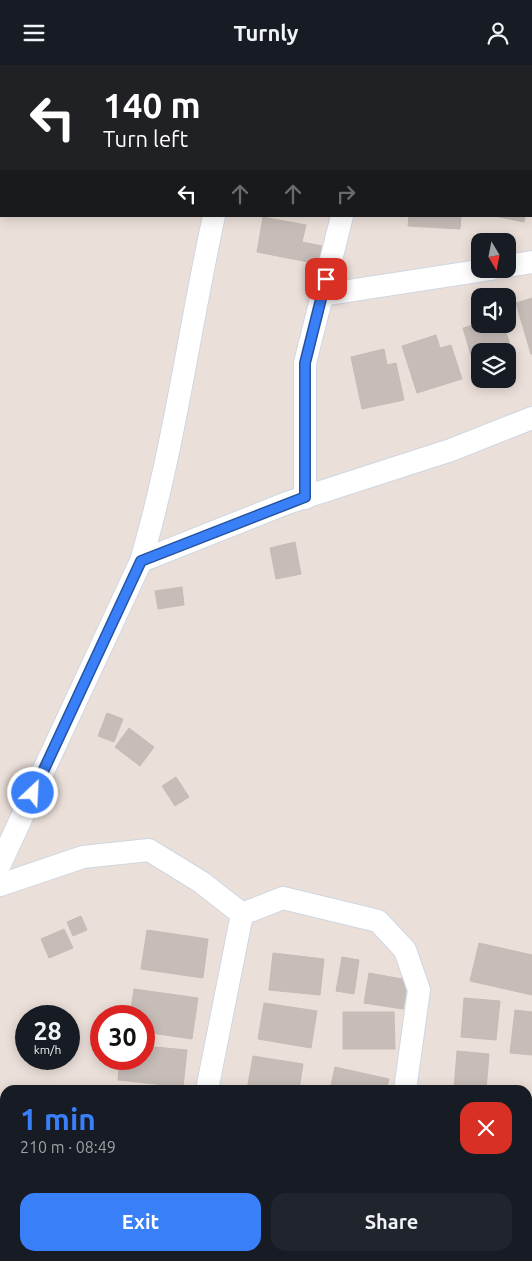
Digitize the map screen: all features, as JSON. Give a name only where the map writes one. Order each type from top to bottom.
[{"type":"street","points":[[0,865],[141,561],[156,512],[196,298],[214,217]]},
{"type":"street","points":[[305,497],[305,363],[342,217]]},
{"type":"street","points":[[516,265],[532,262]]},
{"type":"street","points":[[322,295],[471,272]]},
{"type":"street","points":[[141,561],[305,497],[450,450],[532,418]]},
{"type":"street","points":[[0,885],[83,857],[149,850],[201,882],[242,914]]},
{"type":"street","points":[[242,914],[283,898],[378,921],[405,950],[419,990],[406,1085]]},
{"type":"street","points":[[208,1085],[242,914]]},
{"type":"building","points":[[263,217],[306,225],[302,242],[322,246],[318,264],[257,252]]},
{"type":"building","points":[[409,217],[461,217],[460,229],[408,226]]},
{"type":"building","points":[[500,217],[525,217],[524,222]]},
{"type":"building","points":[[532,298],[532,354],[531,354],[516,303]]},
{"type":"building","points":[[471,326],[471,333],[506,333],[510,343],[471,343],[471,356],[463,328]]},
{"type":"building","points":[[436,335],[440,348],[451,345],[462,379],[417,393],[402,346]]},
{"type":"building","points":[[384,349],[387,365],[396,363],[404,400],[362,409],[351,357]]},
{"type":"building","points":[[295,542],[301,574],[276,579],[270,548]]},
{"type":"building","points":[[182,587],[184,605],[158,609],[155,591]]},
{"type":"building","points":[[107,713],[123,719],[114,742],[98,736]]},
{"type":"building","points":[[129,728],[154,747],[140,766],[115,747]]},
{"type":"building","points":[[176,777],[189,797],[175,806],[162,786]]},
{"type":"building","points":[[81,916],[87,930],[73,936],[67,922]]},
{"type":"building","points":[[64,929],[73,948],[49,958],[41,939]]},
{"type":"building","points":[[147,930],[208,939],[203,978],[141,969]]},
{"type":"building","points":[[479,943],[532,955],[532,995],[470,981]]},
{"type":"building","points":[[273,953],[324,959],[320,995],[269,990]]},
{"type":"building","points":[[342,957],[359,960],[354,994],[336,991]]},
{"type":"building","points":[[369,973],[408,980],[403,1009],[364,1003]]},
{"type":"building","points":[[134,989],[198,998],[192,1039],[155,1034],[155,1005],[132,1005]]},
{"type":"building","points":[[464,998],[500,1001],[496,1040],[461,1037]]},
{"type":"building","points":[[264,1003],[317,1011],[311,1048],[258,1039]]},
{"type":"building","points":[[515,1010],[532,1012],[532,1055],[510,1053]]},
{"type":"building","points":[[343,1012],[394,1012],[395,1049],[343,1049]]},
{"type":"building","points":[[155,1047],[187,1050],[183,1085],[118,1080],[119,1070],[155,1070]]},
{"type":"building","points":[[457,1051],[489,1054],[486,1085],[454,1085]]},
{"type":"building","points":[[253,1056],[303,1064],[300,1085],[248,1085]]},
{"type":"building","points":[[335,1067],[389,1079],[387,1085],[331,1085]]},
{"type":"route","points":[[33,793],[141,561],[305,497],[305,363],[326,279]]}]
